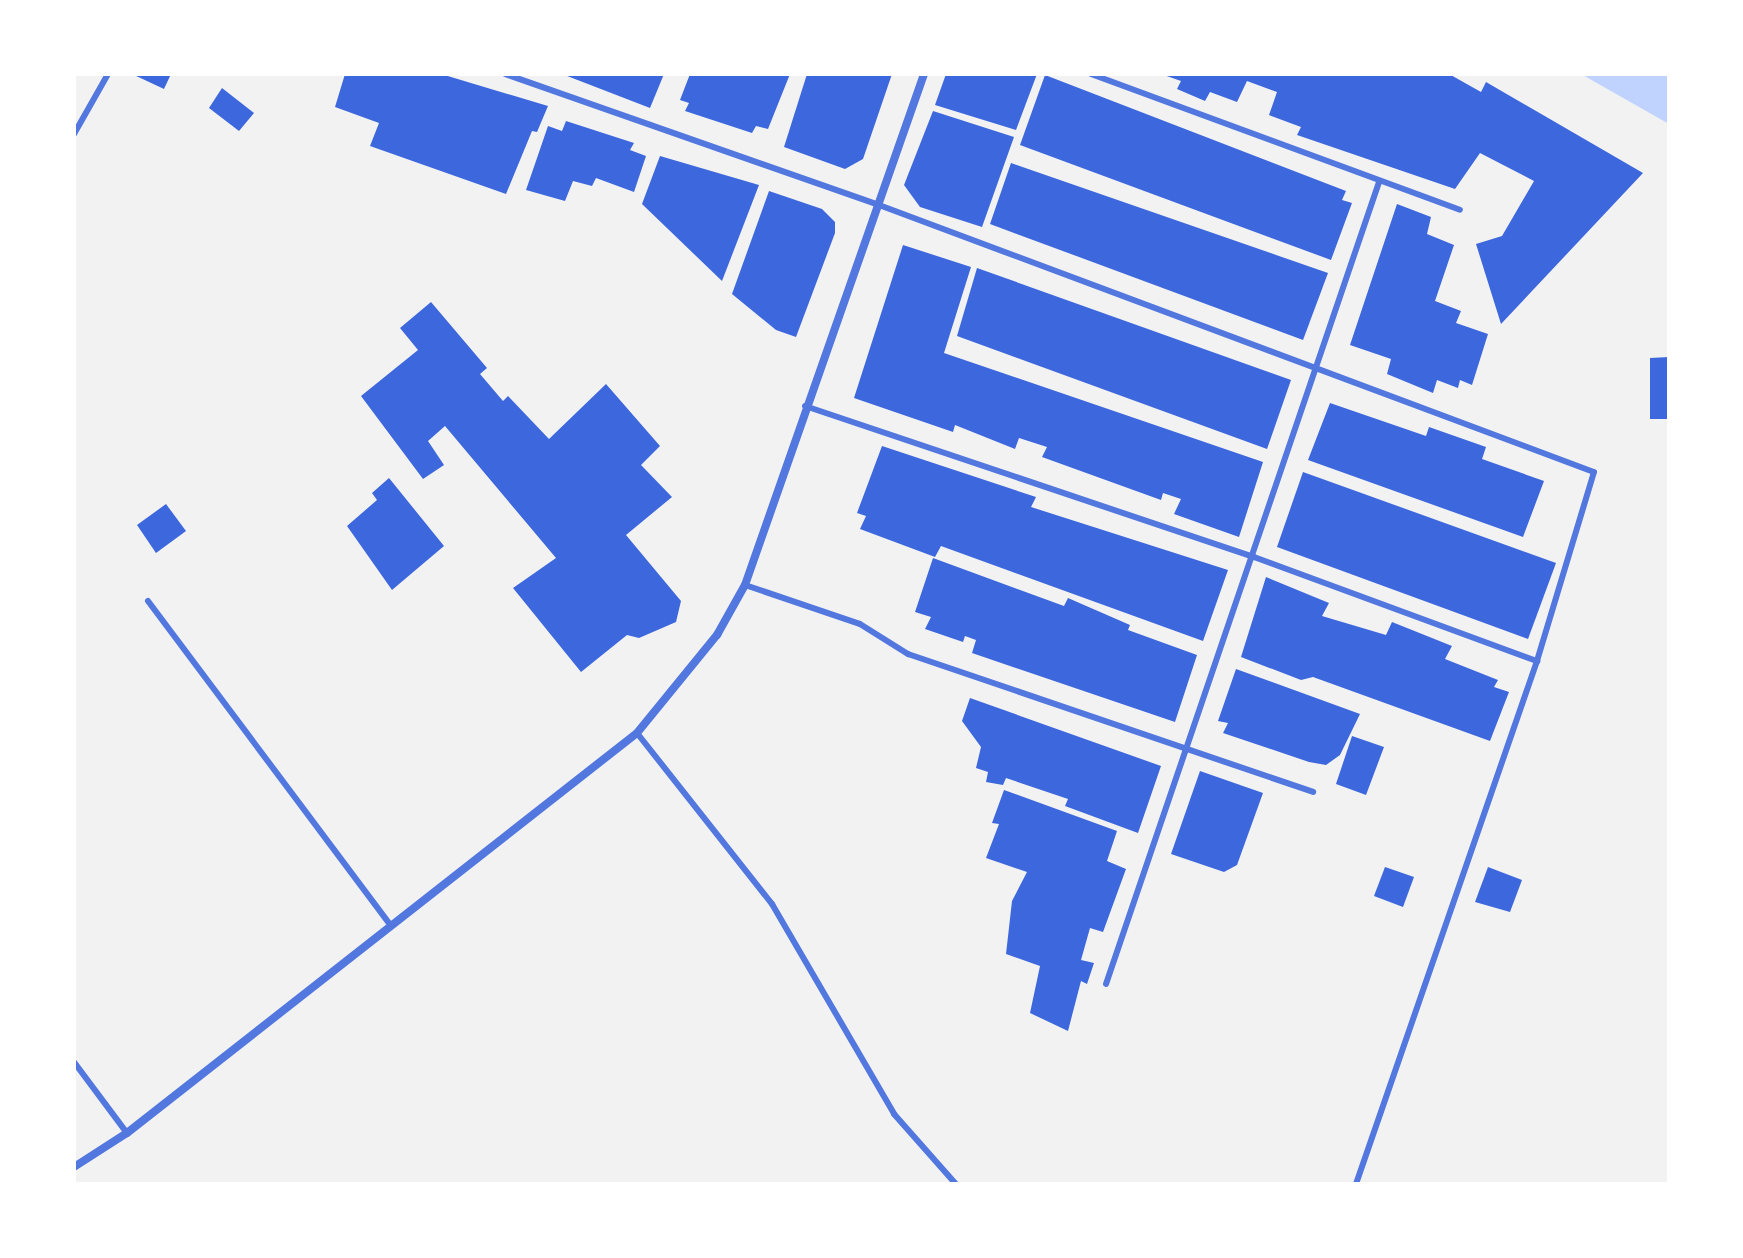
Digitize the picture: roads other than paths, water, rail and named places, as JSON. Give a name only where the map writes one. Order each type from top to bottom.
[{"type":"street","points":[[74,1167],[127,1133],[637,733],[717,635],[745,585],[805,406],[924,74]]},
{"type":"lane","points":[[74,134],[108,74]]},
{"type":"lane","points":[[505,74],[879,205],[1594,472],[1537,661],[1356,1184]]},
{"type":"lane","points":[[1091,74],[1460,210]]},
{"type":"lane","points":[[1106,984],[1318,370],[1379,182]]},
{"type":"lane","points":[[805,406],[1254,557],[1537,661]]},
{"type":"lane","points":[[745,585],[860,624],[908,654],[1313,792]]},
{"type":"lane","points":[[148,601],[391,926]]},
{"type":"lane","points":[[637,733],[772,904],[894,1114],[956,1184]]},
{"type":"lane","points":[[74,1062],[127,1133]]},
{"type":"water","points":[[1581,74],[1669,74],[1669,124]]}]
